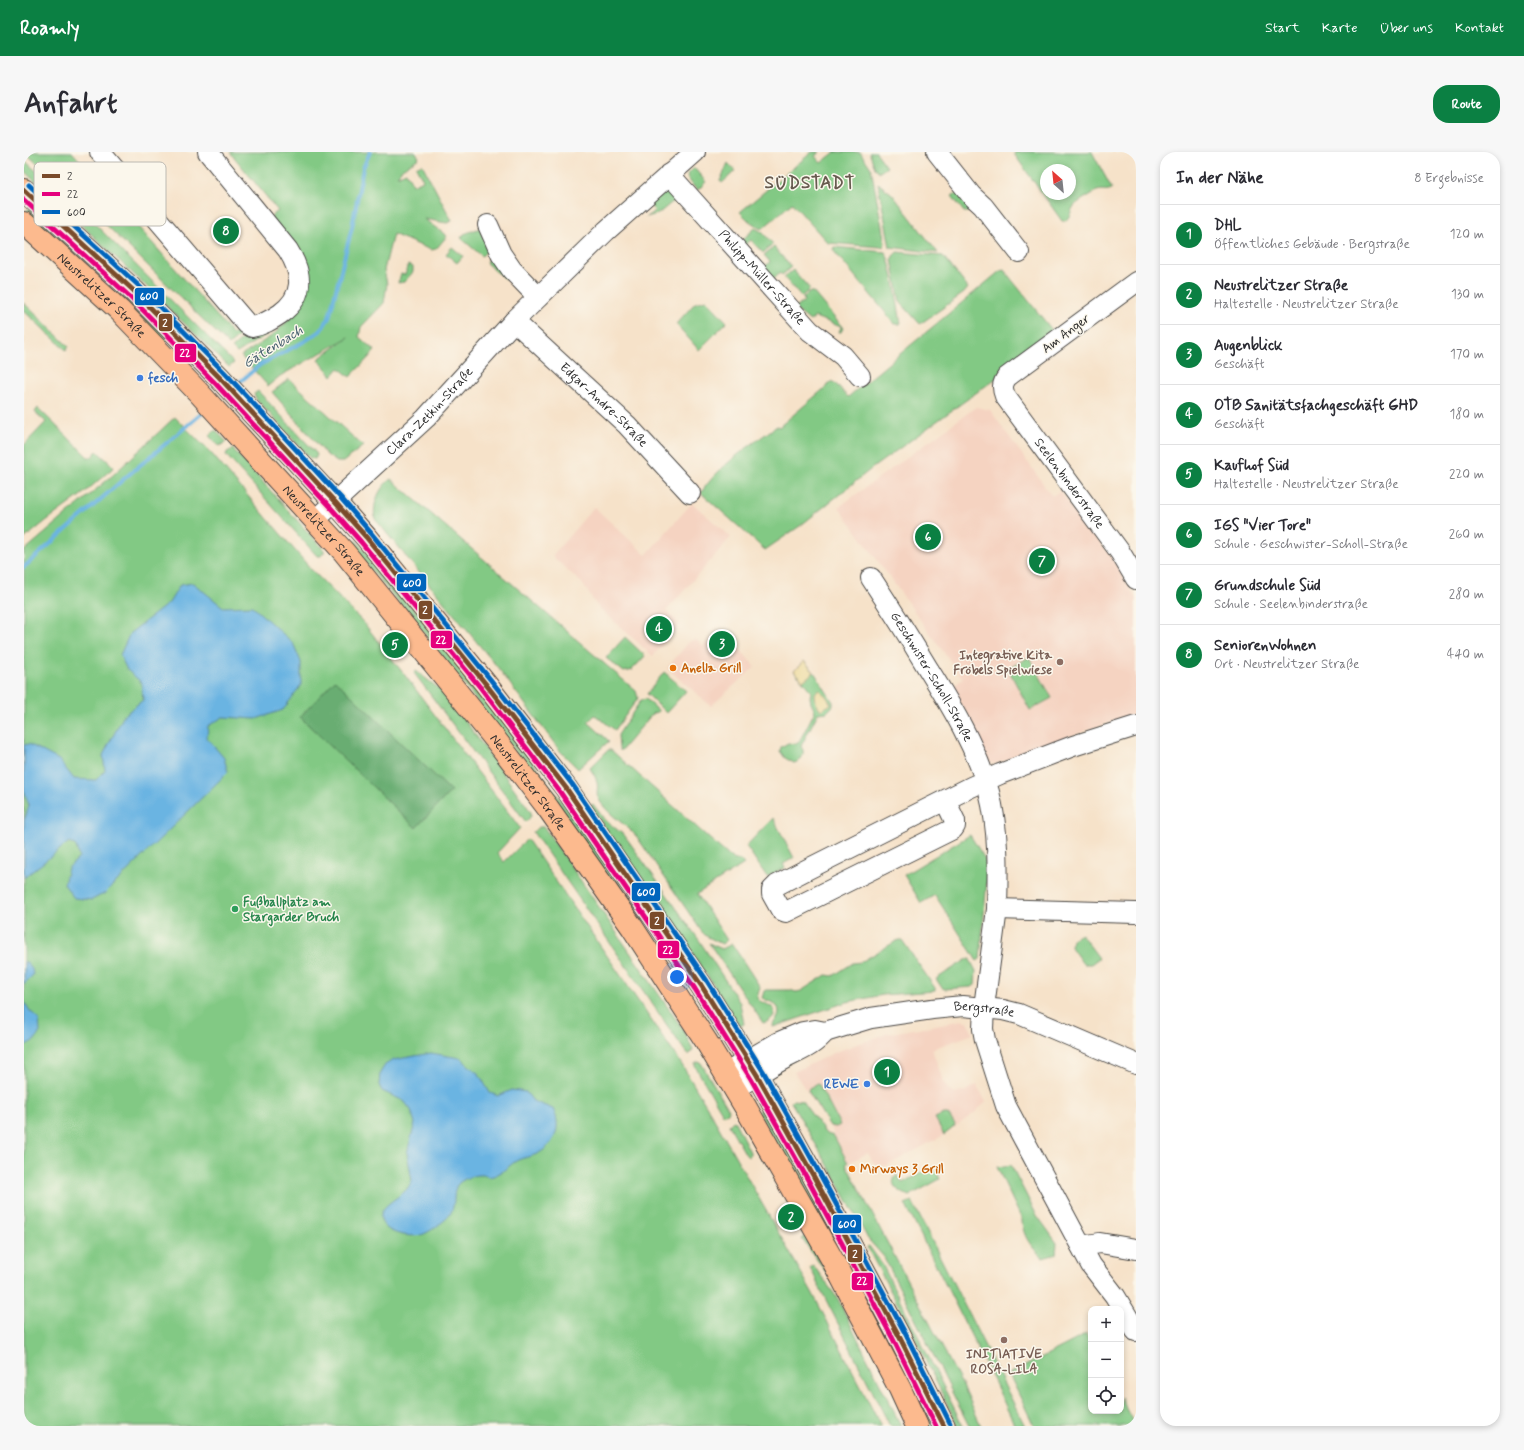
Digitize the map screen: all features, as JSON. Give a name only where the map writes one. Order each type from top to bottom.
[{"type":"main road","name":"Neustrelitzer Straße","points":[[24,190],[34,199]]},
{"type":"main road","name":"Neustrelitzer Straße","points":[[24,223],[119,310],[225,420],[316,520],[344,552],[485,726],[548,808],[632,927],[730,1081],[832,1259],[896,1382],[917,1426]]},
{"type":"main road","name":"Neustrelitzer Straße","points":[[63,226],[134,291],[219,377],[335,502],[485,683],[566,788],[701,985],[752,1068],[810,1170],[898,1334],[944,1426]]},
{"type":"street","points":[[100,152],[109,162]]},
{"type":"street","points":[[163,226],[247,324],[252,327],[270,321],[292,303],[299,285],[299,272],[295,262],[288,250],[208,152]]},
{"type":"street","name":"Clara-Zetkin-Straße","points":[[316,520],[426,418],[514,321],[538,297],[606,231],[695,152]]},
{"type":"street","points":[[937,152],[971,195],[983,206],[1019,252]]},
{"type":"street","name":"Philipp-Müller-Straße","points":[[669,174],[810,331],[842,356],[860,376]]},
{"type":"street","points":[[488,225],[497,248],[504,259],[512,270],[538,297]]},
{"type":"street","name":"Am Anger","points":[[1002,389],[1002,383],[1007,377],[1136,282]]},
{"type":"street","name":"Edgar-Andre-Straße","points":[[514,321],[627,425],[690,493]]},
{"type":"street","name":"Seelenbinderstraße","points":[[1002,389],[1005,396],[1120,552],[1136,579]]},
{"type":"street","name":"Geschwister-Scholl-Straße","points":[[871,578],[952,706],[968,738],[985,780],[992,804],[997,864],[997,909],[984,1007]]},
{"type":"street","points":[[944,800],[955,821],[956,826],[953,829],[786,912],[781,910],[772,894],[772,890],[777,885],[944,800],[985,780],[1073,746],[1136,726]]},
{"type":"street","points":[[850,848],[863,873]]},
{"type":"street","points":[[997,909],[1136,913]]},
{"type":"street","name":"Bergstraße","points":[[730,1081],[752,1068],[785,1058],[809,1046],[819,1039],[825,1032],[871,1018],[963,1006],[984,1007],[1019,1014],[1136,1064]]},
{"type":"street","points":[[984,1007],[983,1029],[985,1040],[1006,1106],[1091,1265],[1115,1296],[1136,1330]]},
{"type":"street","points":[[1081,1246],[1100,1243],[1136,1249]]},
{"type":"shaded area","points":[[976,407],[990,410],[1052,496],[1060,491],[1116,563],[1136,598],[1136,715],[1107,723],[995,764],[988,762],[971,720],[951,688],[963,679],[839,507]]},
{"type":"shaded area","points":[[692,503],[731,537],[666,611],[680,624],[653,656],[597,606],[582,583],[552,556],[594,507],[646,555]]},
{"type":"shaded area","points":[[723,629],[755,667],[711,706],[667,668],[689,642],[695,639],[703,646]]},
{"type":"shaded area","points":[[963,1020],[968,1022],[973,1034],[932,1049],[943,1081],[949,1091],[955,1094],[977,1085],[986,1102],[973,1114],[944,1135],[886,1166],[878,1165],[873,1162],[868,1153],[848,1163],[832,1129],[794,1072],[838,1051],[886,1034]]},
{"type":"green space","points":[[24,152],[72,152],[81,162],[36,162]]},
{"type":"green space","points":[[230,152],[416,152],[419,158],[402,169],[397,176],[406,172],[413,185],[423,180],[416,167],[422,164],[452,221],[447,223],[424,219],[447,236],[436,249],[431,250],[393,234],[384,270],[387,284],[384,303],[361,327],[359,337],[375,351],[350,377],[339,368],[332,376],[318,359],[349,337],[280,376],[268,386],[241,356],[273,335],[295,314],[272,331],[237,353],[232,348],[253,330],[296,306],[308,267],[270,217],[278,211]]},
{"type":"green space","points":[[812,152],[820,152],[815,156],[821,163],[835,152],[860,152],[871,168],[885,243],[884,246],[828,243],[792,203],[762,229],[749,221],[740,212]]},
{"type":"green space","points":[[869,152],[876,152],[887,167],[880,172],[875,168]]},
{"type":"green space","points":[[1015,152],[1092,152],[1112,189],[1097,191],[1082,200],[1073,207],[1065,221],[1062,221],[1047,200],[1076,200],[1076,164],[1040,164],[1040,190],[1014,154]]},
{"type":"green space","points":[[24,160],[34,169],[34,180],[24,171]]},
{"type":"green space","points":[[728,163],[735,171],[722,183],[720,181]]},
{"type":"green space","points":[[694,168],[706,182],[698,190],[687,177]]},
{"type":"green space","points":[[878,183],[892,194],[938,253],[890,247]]},
{"type":"green space","points":[[667,189],[676,199],[658,214],[646,217],[655,211],[647,203]]},
{"type":"green space","points":[[962,189],[968,197],[969,212],[964,212],[952,196]]},
{"type":"green space","points":[[29,208],[34,212],[34,219],[26,212]]},
{"type":"green space","points":[[42,226],[50,226],[54,229],[169,339],[164,344],[98,275]]},
{"type":"green space","points":[[82,226],[97,226],[234,363],[229,367]]},
{"type":"green space","points":[[107,226],[137,226],[233,334],[244,327],[247,329],[229,345]]},
{"type":"green space","points":[[480,228],[489,249],[482,256],[461,238],[464,234]]},
{"type":"green space","points":[[755,228],[762,232],[773,244],[763,253],[751,240],[741,248],[738,244]]},
{"type":"green space","points":[[452,247],[463,256],[457,263],[446,254]]},
{"type":"green space","points":[[774,247],[791,267],[782,275],[780,273],[771,282],[760,270],[770,262],[764,255]]},
{"type":"green space","points":[[834,247],[885,252],[890,265],[900,324],[895,324],[833,250]]},
{"type":"green space","points":[[897,252],[943,256],[968,288],[964,293],[920,324],[900,302],[892,260],[893,256]]},
{"type":"green space","points":[[490,258],[493,258],[507,279],[505,279],[486,263]]},
{"type":"green space","points":[[408,265],[413,267],[413,272],[404,282],[398,283],[401,274],[405,275]]},
{"type":"green space","points":[[793,270],[810,289],[801,297],[784,277]]},
{"type":"green space","points":[[1004,270],[1056,335],[871,469],[800,526],[765,550],[701,493],[725,465],[757,440],[777,426],[779,427],[833,381],[848,397],[1000,271]]},
{"type":"green space","points":[[810,292],[813,292],[843,328],[841,332],[839,332],[841,327],[815,317],[810,321],[795,309],[804,301],[803,298]]},
{"type":"green space","points":[[706,300],[727,322],[699,350],[676,324],[695,303]]},
{"type":"green space","points":[[24,303],[69,347],[66,350],[24,311]]},
{"type":"green space","points":[[289,379],[363,446],[343,462],[337,462],[327,455],[272,392]]},
{"type":"green space","points":[[258,391],[316,453],[317,455],[315,459],[310,458],[257,400],[254,394]]},
{"type":"green space","points":[[38,408],[88,457],[92,457],[97,451],[114,467],[84,493],[24,539],[24,445],[46,422],[35,412]]},
{"type":"green space","points":[[175,417],[210,452],[311,569],[363,622],[520,828],[497,853],[504,862],[527,839],[682,1065],[812,1292],[881,1426],[24,1426],[24,551],[113,475]]},
{"type":"green space","points":[[215,430],[226,441],[219,446],[209,436]]},
{"type":"green space","points":[[233,449],[324,550],[324,553],[321,556],[317,556],[226,455],[227,452]]},
{"type":"green space","points":[[391,479],[636,691],[638,698],[615,730],[595,715],[588,722],[609,741],[578,769],[560,751],[499,669],[375,519],[374,514],[377,497],[383,487]]},
{"type":"green space","points":[[356,540],[424,621],[482,694],[565,806],[645,920],[641,923],[499,730],[419,626],[350,545]]},
{"type":"green space","points":[[625,637],[645,656],[632,670],[624,672],[606,658]]},
{"type":"green space","points":[[1029,657],[1052,698],[1030,710],[1008,669]]},
{"type":"green space","points":[[804,661],[814,672],[833,702],[833,706],[827,712],[818,713],[801,746],[803,754],[801,759],[794,763],[785,758],[780,751],[781,747],[788,743],[796,744],[799,742],[815,711],[811,703],[811,691],[794,671]]},
{"type":"green space","points":[[416,671],[446,694],[531,812],[531,816],[526,822],[414,673]]},
{"type":"green space","points":[[664,672],[686,691],[666,713],[647,694]]},
{"type":"green space","points":[[335,680],[451,791],[416,828],[300,717]]},
{"type":"green space","points":[[646,699],[659,711],[653,713],[621,751],[619,749],[618,735],[641,700]]},
{"type":"green space","points":[[608,750],[611,750],[730,857],[735,860],[740,860],[744,864],[697,894],[727,940],[722,944],[706,936],[702,932],[637,837],[601,803],[597,794],[595,776],[590,768]]},
{"type":"green space","points":[[593,804],[604,819],[625,836],[699,940],[740,1003],[744,1024],[740,1026],[713,984],[590,806]]},
{"type":"green space","points":[[773,818],[794,858],[783,864],[785,868],[767,877],[746,846]]},
{"type":"green space","points":[[538,827],[544,827],[684,1031],[693,1050],[690,1054],[687,1054],[533,832]]},
{"type":"green space","points":[[970,835],[985,859],[987,880],[980,959],[977,961],[935,895],[921,903],[904,875]]},
{"type":"green space","points":[[1081,934],[1099,958],[1091,964],[1083,964],[1071,947],[1072,939]]},
{"type":"green space","points":[[898,940],[902,940],[935,988],[935,991],[883,995],[847,1002],[773,1027],[779,1014],[779,1010],[775,1005],[762,998],[764,991],[801,991],[826,975],[833,976],[853,963],[861,962]]},
{"type":"green space","points":[[709,943],[722,949],[732,944],[760,987],[757,998],[774,1009],[774,1014],[770,1020],[763,1023]]},
{"type":"green space","points":[[969,958],[976,971],[975,985],[972,987],[942,988],[936,979]]},
{"type":"green space","points":[[698,1062],[701,1063],[729,1110],[728,1113],[723,1114],[695,1066]]},
{"type":"green space","points":[[818,1083],[840,1125],[836,1127],[830,1126],[808,1091],[809,1088]]},
{"type":"green space","points":[[793,1100],[802,1101],[826,1134],[834,1136],[848,1163],[846,1164],[967,1394],[981,1426],[969,1426],[884,1257],[868,1239],[832,1172],[791,1102]]},
{"type":"green space","points":[[764,1108],[800,1169],[935,1426],[927,1426],[758,1111]]},
{"type":"green space","points":[[948,1114],[955,1125],[944,1135],[935,1118]]},
{"type":"green space","points":[[733,1121],[735,1122],[750,1152],[748,1157],[729,1125]]},
{"type":"green space","points":[[1011,1165],[1036,1214],[1057,1243],[1056,1254],[1043,1258],[1035,1250],[1026,1236],[1022,1226],[1022,1220],[997,1167]]},
{"type":"green space","points":[[934,1167],[940,1179],[909,1196],[896,1188],[894,1185],[893,1182],[897,1175],[902,1183]]},
{"type":"green space","points":[[912,1201],[1025,1426],[1015,1426],[905,1204]]},
{"type":"green space","points":[[805,1236],[833,1282],[802,1239]]},
{"type":"green space","points":[[869,1246],[882,1264],[963,1426],[958,1426],[904,1316],[867,1247]]},
{"type":"green space","points":[[813,1265],[838,1299],[901,1426],[890,1426],[820,1288],[810,1267]]},
{"type":"green space","points":[[1087,1334],[1088,1414],[1124,1414],[1124,1403],[1136,1426],[1034,1426],[1009,1374]]},
{"type":"sand","points":[[804,661],[814,672],[803,681],[794,671]]},
{"type":"sand","points":[[819,690],[826,696],[831,704],[821,710],[816,703],[815,693]]},
{"type":"water","points":[[193,583],[223,607],[252,606],[293,643],[301,662],[301,685],[283,710],[256,719],[223,717],[208,726],[207,738],[224,758],[228,772],[105,893],[92,900],[74,898],[64,884],[68,868],[79,858],[76,846],[69,842],[24,878],[24,821],[29,806],[24,790],[24,745],[29,744],[59,760],[74,779],[96,780],[105,771],[103,755],[124,715],[143,700],[141,682],[127,670],[120,655],[130,633],[169,603],[180,585]]},
{"type":"water","points":[[24,962],[27,962],[32,968],[33,975],[24,984]]},
{"type":"water","points":[[24,1001],[30,1011],[39,1019],[40,1032],[35,1040],[24,1046]]},
{"type":"water","points":[[431,1053],[460,1058],[479,1074],[490,1093],[498,1096],[512,1090],[526,1092],[533,1101],[553,1109],[556,1115],[557,1128],[556,1134],[550,1144],[539,1153],[516,1161],[491,1177],[481,1175],[474,1176],[459,1183],[456,1186],[452,1209],[446,1219],[428,1232],[421,1235],[409,1236],[389,1230],[384,1226],[381,1220],[381,1214],[384,1208],[406,1190],[412,1181],[407,1153],[415,1123],[411,1110],[404,1101],[382,1091],[379,1085],[380,1073],[385,1065],[393,1060]]},
{"type":"waterway","name":"Gätenbach","points":[[236,385],[260,365],[305,341],[320,331],[329,318],[352,227],[363,168],[370,152]]},
{"type":"waterway","name":"Gätenbach","points":[[24,567],[126,477],[206,410]]},
{"type":"transit line","name":"600","points":[[29,185],[34,190]]},
{"type":"transit line","name":"2","points":[[24,190],[34,199]]},
{"type":"transit line","name":"22","points":[[24,200],[34,209]]},
{"type":"transit line","name":"22","points":[[52,226],[129,296],[214,382],[330,507],[361,542],[480,687],[560,792],[695,989],[751,1079],[808,1180],[892,1337],[936,1426]]},
{"type":"transit line","name":"2","points":[[63,226],[134,291],[219,377],[335,502],[366,537],[485,683],[566,788],[701,985],[757,1075],[814,1177],[898,1334],[944,1426]]},
{"type":"transit line","name":"600","points":[[74,226],[139,286],[224,372],[340,497],[490,679],[572,784],[707,981],[763,1071],[904,1331],[950,1423]]},
{"type":"place","name":"SeniorenWohnen","points":[[226,231]]},
{"type":"place","name":"fesch","points":[[140,378]]},
{"type":"place","name":"IGS \"Vier Tore\"","points":[[928,537]]},
{"type":"place","name":"Grundschule Süd","points":[[1042,561]]},
{"type":"place","name":"OTB Sanitätsfachgeschäft GHD","points":[[659,629]]},
{"type":"place","name":"Augenblick","points":[[722,644]]},
{"type":"place","name":"Kaufhof Süd","points":[[395,645]]},
{"type":"place","name":"Integrative Kita Fröbels Spielwiese","points":[[1060,662]]},
{"type":"place","name":"Anella Grill","points":[[673,668]]},
{"type":"place","name":"Fußballplatz am Stargarder Bruch","points":[[235,909]]},
{"type":"place","name":"DHL","points":[[887,1072]]},
{"type":"place","name":"REWE","points":[[867,1084]]},
{"type":"place","name":"Mirways 3 Grill","points":[[852,1169]]},
{"type":"place","name":"Neustrelitzer Straße","points":[[791,1217]]},
{"type":"place","name":"INITIATIVE ROSA-LILA","points":[[1004,1340]]},
{"type":"district","name":"SÜDSTADT","points":[[810,183]]}]
